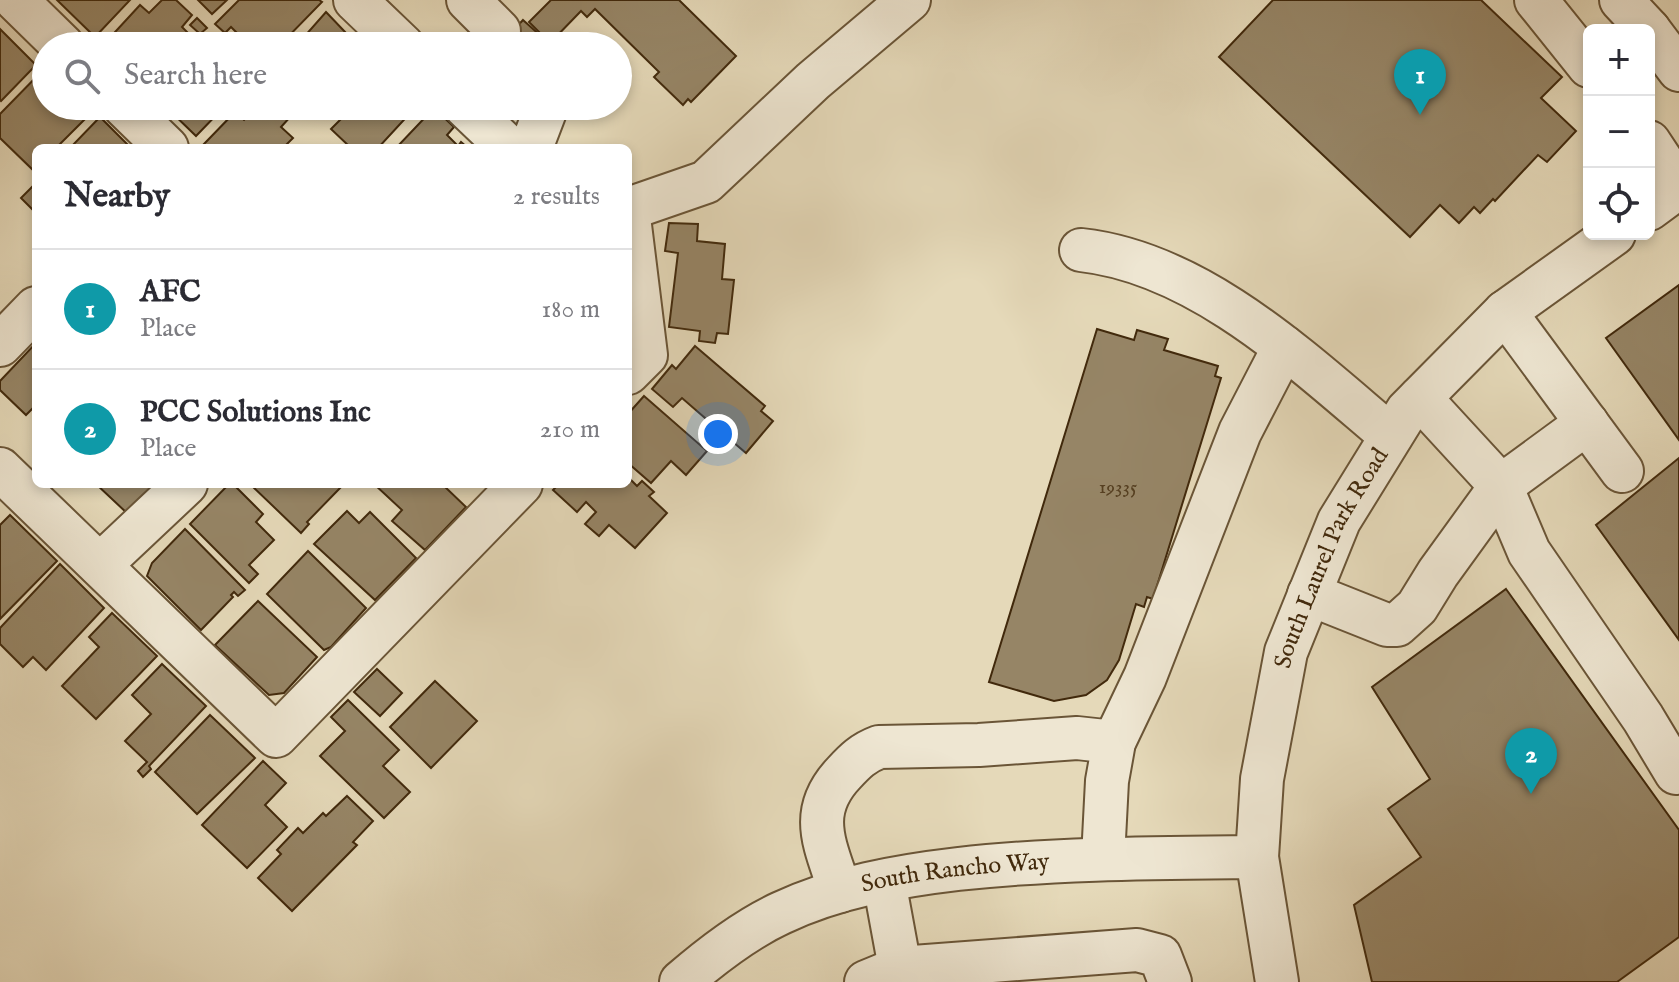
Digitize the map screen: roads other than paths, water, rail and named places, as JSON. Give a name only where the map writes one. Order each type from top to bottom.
[{"type":"street","points":[[16,0],[49,32]]},
{"type":"street","points":[[355,0],[388,32]]},
{"type":"street","points":[[468,0],[499,31]]},
{"type":"street","points":[[632,208],[706,182],[813,81],[909,0]]},
{"type":"street","points":[[1536,0],[1583,59]]},
{"type":"street","points":[[1621,0],[1664,43]]},
{"type":"street","points":[[138,120],[163,144]]},
{"type":"street","points":[[480,120],[505,144]]},
{"type":"street","points":[[533,144],[542,120]]},
{"type":"street","points":[[1655,151],[1679,187],[1655,205]]},
{"type":"street","name":"South Laurel Park Road","points":[[1277,982],[1257,857],[1262,779],[1286,652],[1339,521],[1407,411],[1505,312],[1606,240]]},
{"type":"street","points":[[632,241],[646,355],[632,369]]},
{"type":"street","points":[[1081,250],[1115,253],[1184,283],[1252,323],[1391,436]]},
{"type":"street","points":[[0,345],[32,312]]},
{"type":"street","points":[[1505,312],[1622,471]]},
{"type":"street","points":[[1103,858],[1107,781],[1114,742],[1145,677],[1240,432],[1284,347]]},
{"type":"street","points":[[1420,398],[1501,486],[1529,552],[1643,718],[1676,773]]},
{"type":"street","points":[[1309,594],[1387,625],[1397,625],[1417,607],[1501,486],[1587,423]]},
{"type":"street","points":[[0,469],[276,736],[517,488]]},
{"type":"street","points":[[100,565],[182,488]]},
{"type":"street","points":[[840,891],[820,828],[823,806],[833,785],[863,753],[879,747],[979,745],[1077,738],[1114,742]]},
{"type":"street","name":"South Rancho Way","points":[[681,982],[714,953],[780,913],[840,891],[884,881],[1023,862],[1257,857]]},
{"type":"street","points":[[884,881],[883,975],[1137,950],[1160,956],[1170,982]]},
{"type":"place","name":"AFC","points":[[1420,115]]},
{"type":"place","name":"PCC Solutions Inc","points":[[1531,794]]}]
